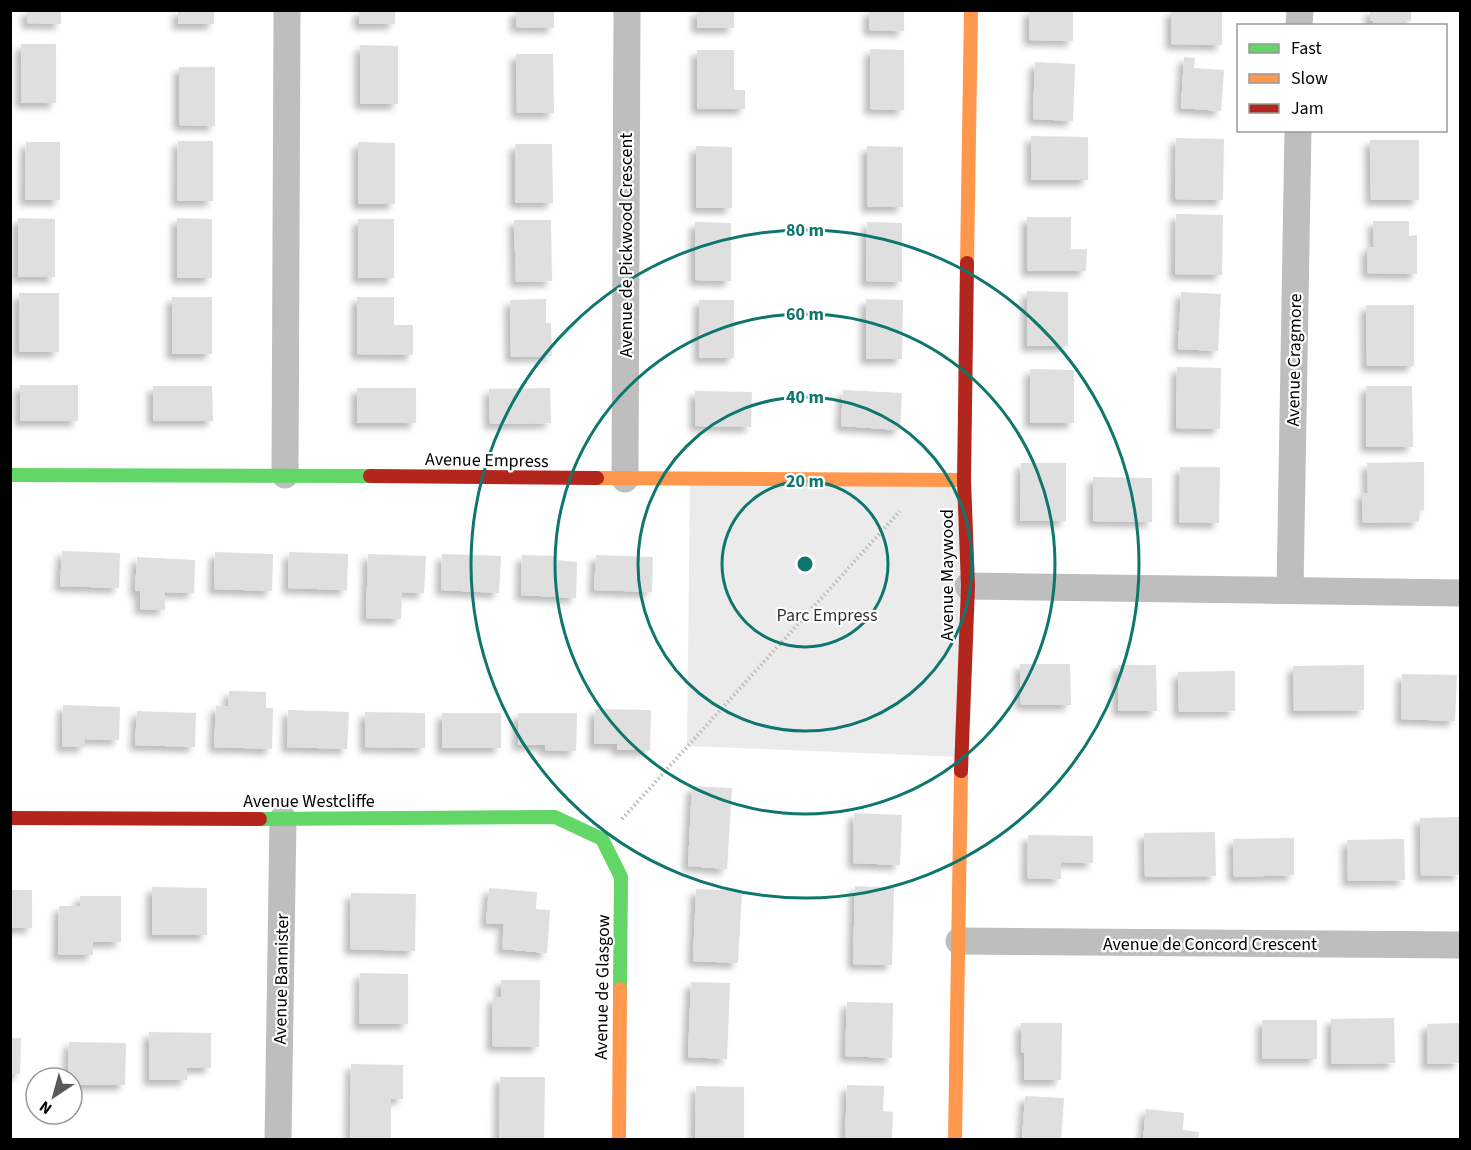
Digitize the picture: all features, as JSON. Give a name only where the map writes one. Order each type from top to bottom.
[{"type":"street","points":[[285,475],[287,10]]},
{"type":"street","name":"Avenue de Pickwood Crescent","points":[[625,479],[627,10]]},
{"type":"street","name":"Avenue Maywood","points":[[955,1140],[962,757],[968,586],[964,480],[971,10]]},
{"type":"street","name":"Avenue Cragmore","points":[[1290,590],[1298,132]]},
{"type":"street","name":"Avenue Empress","points":[[10,475],[964,480]]},
{"type":"street","points":[[968,586],[1461,593]]},
{"type":"street","name":"Avenue Westcliffe","points":[[10,818],[555,817],[603,839]]},
{"type":"street","name":"Avenue Bannister","points":[[278,1140],[284,819]]},
{"type":"street","name":"Avenue de Glasgow","points":[[603,839],[621,876],[619,1140]]},
{"type":"street","name":"Avenue de Concord Crescent","points":[[959,941],[1461,945]]},
{"type":"path","points":[[619,822],[901,510]]},
{"type":"green space","name":"Parc Empress","points":[[690,480],[964,480],[961,757],[687,746]]},
{"type":"building","points":[[27,10],[61,10],[61,24],[27,23]]},
{"type":"building","points":[[178,10],[214,10],[214,24],[178,24]]},
{"type":"building","points":[[359,10],[395,10],[395,24],[359,24]]},
{"type":"building","points":[[516,10],[554,10],[554,28],[516,27]]},
{"type":"building","points":[[697,10],[734,10],[734,28],[697,28]]},
{"type":"building","points":[[869,10],[904,10],[904,31],[869,30]]},
{"type":"building","points":[[1029,10],[1073,10],[1073,41],[1029,40]]},
{"type":"building","points":[[1171,10],[1222,10],[1222,45],[1171,44]]},
{"type":"building","points":[[1370,10],[1411,10],[1411,21],[1403,21],[1403,24],[1373,24],[1373,21],[1370,21]]},
{"type":"building","points":[[21,44],[56,44],[56,103],[21,103]]},
{"type":"building","points":[[360,45],[398,46],[398,104],[360,104]]},
{"type":"building","points":[[870,49],[904,50],[904,110],[870,109]]},
{"type":"building","points":[[697,50],[734,50],[734,90],[745,90],[745,109],[697,109]]},
{"type":"building","points":[[516,54],[553,54],[554,113],[517,113]]},
{"type":"building","points":[[1184,57],[1195,58],[1194,68],[1224,70],[1221,111],[1181,108]]},
{"type":"building","points":[[1035,62],[1075,64],[1073,121],[1033,119]]},
{"type":"building","points":[[179,67],[215,67],[215,126],[179,125]]},
{"type":"building","points":[[1031,136],[1088,137],[1088,180],[1031,180]]},
{"type":"building","points":[[1176,138],[1224,139],[1223,200],[1175,199]]},
{"type":"building","points":[[1370,140],[1419,140],[1419,200],[1371,200]]},
{"type":"building","points":[[178,141],[213,141],[213,201],[177,201]]},
{"type":"building","points":[[26,142],[60,142],[60,200],[25,200]]},
{"type":"building","points":[[358,142],[395,143],[395,204],[358,204]]},
{"type":"building","points":[[515,144],[552,144],[553,203],[515,203]]},
{"type":"building","points":[[696,146],[732,147],[732,208],[696,208]]},
{"type":"building","points":[[867,146],[903,147],[903,207],[867,207]]},
{"type":"building","points":[[1176,214],[1223,215],[1222,275],[1175,274]]},
{"type":"building","points":[[1027,217],[1071,217],[1071,249],[1087,249],[1086,271],[1027,271]]},
{"type":"building","points":[[18,218],[55,219],[55,277],[18,277]]},
{"type":"building","points":[[177,218],[212,219],[212,278],[177,278]]},
{"type":"building","points":[[358,219],[394,219],[394,278],[358,278]]},
{"type":"building","points":[[514,220],[551,220],[552,281],[516,282]]},
{"type":"building","points":[[1373,221],[1409,221],[1409,236],[1417,235],[1417,274],[1367,273],[1367,247],[1374,247]]},
{"type":"building","points":[[695,222],[731,223],[731,281],[695,280]]},
{"type":"building","points":[[867,222],[902,223],[902,282],[866,281]]},
{"type":"building","points":[[1027,291],[1068,292],[1068,346],[1027,346]]},
{"type":"building","points":[[1181,292],[1221,294],[1218,351],[1178,349]]},
{"type":"building","points":[[19,293],[59,293],[59,352],[19,352]]},
{"type":"building","points":[[172,297],[212,297],[212,354],[172,354]]},
{"type":"building","points":[[357,297],[394,297],[394,325],[413,325],[413,355],[357,354]]},
{"type":"building","points":[[546,299],[546,323],[551,323],[552,356],[511,357],[510,300]]},
{"type":"building","points":[[866,299],[903,300],[902,359],[866,359]]},
{"type":"building","points":[[699,300],[734,300],[734,358],[699,358]]},
{"type":"building","points":[[1366,305],[1414,305],[1414,366],[1367,366]]},
{"type":"building","points":[[1177,367],[1221,368],[1220,429],[1176,428]]},
{"type":"building","points":[[1030,369],[1074,370],[1074,423],[1030,423]]},
{"type":"building","points":[[20,385],[78,385],[78,421],[20,421]]},
{"type":"building","points":[[153,386],[212,386],[213,421],[153,421]]},
{"type":"building","points":[[1366,386],[1412,386],[1413,447],[1366,447]]},
{"type":"building","points":[[357,388],[416,388],[416,423],[357,423]]},
{"type":"building","points":[[550,388],[551,423],[490,424],[489,389]]},
{"type":"building","points":[[843,390],[902,393],[900,430],[841,426]]},
{"type":"building","points":[[695,391],[752,392],[751,427],[695,426]]},
{"type":"building","points":[[1424,462],[1424,510],[1419,510],[1419,522],[1363,523],[1362,493],[1368,493],[1367,463]]},
{"type":"building","points":[[1021,463],[1066,463],[1066,521],[1020,521]]},
{"type":"building","points":[[1180,467],[1220,467],[1219,523],[1179,522]]},
{"type":"building","points":[[1093,477],[1152,478],[1152,522],[1093,521]]},
{"type":"building","points":[[62,551],[120,553],[119,588],[60,586]]},
{"type":"building","points":[[215,552],[273,554],[272,591],[214,589]]},
{"type":"building","points":[[289,552],[348,554],[347,590],[288,588]]},
{"type":"building","points":[[368,554],[426,556],[424,593],[402,592],[401,619],[366,618]]},
{"type":"building","points":[[442,554],[501,556],[499,593],[441,590]]},
{"type":"building","points":[[522,555],[556,556],[555,560],[577,562],[576,598],[521,595]]},
{"type":"building","points":[[596,555],[653,557],[652,592],[594,590]]},
{"type":"building","points":[[137,557],[195,560],[194,593],[165,592],[165,610],[140,609],[140,591],[135,591]]},
{"type":"building","points":[[1020,664],[1070,664],[1071,705],[1021,705]]},
{"type":"building","points":[[1118,665],[1156,665],[1157,711],[1118,711]]},
{"type":"building","points":[[1364,665],[1364,710],[1294,711],[1293,666]]},
{"type":"building","points":[[1235,671],[1235,711],[1179,712],[1178,672]]},
{"type":"building","points":[[1402,674],[1457,675],[1455,721],[1401,719]]},
{"type":"building","points":[[229,691],[266,692],[266,708],[273,708],[272,749],[214,747],[216,706],[228,706]]},
{"type":"building","points":[[63,705],[120,707],[119,740],[85,739],[85,747],[62,747]]},
{"type":"building","points":[[595,709],[651,710],[650,750],[617,750],[617,744],[594,744]]},
{"type":"building","points":[[288,710],[349,712],[347,749],[287,747]]},
{"type":"building","points":[[137,711],[196,713],[195,747],[135,745]]},
{"type":"building","points":[[365,712],[425,713],[425,748],[365,747]]},
{"type":"building","points":[[442,713],[501,713],[501,748],[442,748]]},
{"type":"building","points":[[518,713],[577,713],[576,751],[545,750],[545,745],[518,745]]},
{"type":"building","points":[[692,786],[732,788],[727,869],[688,866]]},
{"type":"building","points":[[854,813],[902,815],[900,865],[853,863]]},
{"type":"building","points":[[1460,817],[1460,875],[1421,876],[1420,818]]},
{"type":"building","points":[[1215,832],[1216,876],[1145,877],[1144,833]]},
{"type":"building","points":[[1028,835],[1093,836],[1093,863],[1061,862],[1061,879],[1027,878]]},
{"type":"building","points":[[1294,838],[1294,875],[1234,877],[1233,839]]},
{"type":"building","points":[[1404,839],[1405,880],[1348,881],[1347,840]]},
{"type":"building","points":[[855,886],[894,888],[892,965],[853,964]]},
{"type":"building","points":[[152,887],[207,888],[207,935],[152,935]]},
{"type":"building","points":[[489,888],[537,892],[536,909],[550,910],[547,953],[502,949],[504,924],[486,923]]},
{"type":"building","points":[[696,889],[742,891],[738,963],[693,961]]},
{"type":"building","points":[[10,890],[32,890],[32,928],[10,928]]},
{"type":"building","points":[[351,893],[416,894],[415,951],[350,949]]},
{"type":"building","points":[[80,896],[121,896],[121,942],[93,942],[93,955],[58,955],[59,906],[80,906]]},
{"type":"building","points":[[360,973],[408,974],[408,1024],[359,1024]]},
{"type":"building","points":[[501,980],[540,980],[539,1047],[492,1046],[493,997],[501,997]]},
{"type":"building","points":[[691,982],[730,983],[727,1059],[688,1057]]},
{"type":"building","points":[[847,1002],[893,1003],[892,1058],[845,1056]]},
{"type":"building","points":[[1394,1018],[1395,1063],[1331,1064],[1331,1019]]},
{"type":"building","points":[[1262,1020],[1317,1020],[1317,1059],[1262,1059]]},
{"type":"building","points":[[1021,1023],[1062,1023],[1061,1080],[1024,1080]]},
{"type":"building","points":[[1460,1023],[1460,1063],[1427,1064],[1427,1024]]},
{"type":"building","points":[[149,1032],[211,1033],[211,1068],[187,1068],[187,1080],[149,1080]]},
{"type":"building","points":[[10,1038],[21,1038],[20,1074],[10,1074]]},
{"type":"building","points":[[69,1042],[126,1043],[125,1085],[84,1085],[84,1066],[68,1066]]},
{"type":"building","points":[[351,1064],[403,1065],[403,1099],[391,1099],[391,1140],[350,1139]]},
{"type":"building","points":[[500,1077],[545,1077],[544,1140],[499,1140]]},
{"type":"building","points":[[847,1085],[884,1086],[883,1111],[893,1112],[892,1140],[845,1140]]},
{"type":"building","points":[[696,1086],[744,1087],[744,1140],[695,1140]]},
{"type":"building","points":[[1025,1096],[1064,1098],[1061,1140],[1022,1140]]},
{"type":"building","points":[[1146,1109],[1184,1113],[1183,1130],[1199,1132],[1198,1140],[1143,1140]]},
{"type":"traffic: fast","points":[[10,475],[370,476]]},
{"type":"traffic: fast","points":[[260,819],[555,817],[602,839],[621,877],[620,989]]},
{"type":"traffic: slow","points":[[967,263],[971,10]]},
{"type":"traffic: slow","points":[[597,478],[964,480]]},
{"type":"traffic: slow","points":[[955,1140],[961,771]]},
{"type":"traffic: slow","points":[[619,1140],[620,989]]},
{"type":"traffic: jam","points":[[961,771],[968,586],[964,480],[967,263]]},
{"type":"traffic: jam","points":[[370,476],[597,478]]},
{"type":"traffic: jam","points":[[10,818],[260,819]]}]
